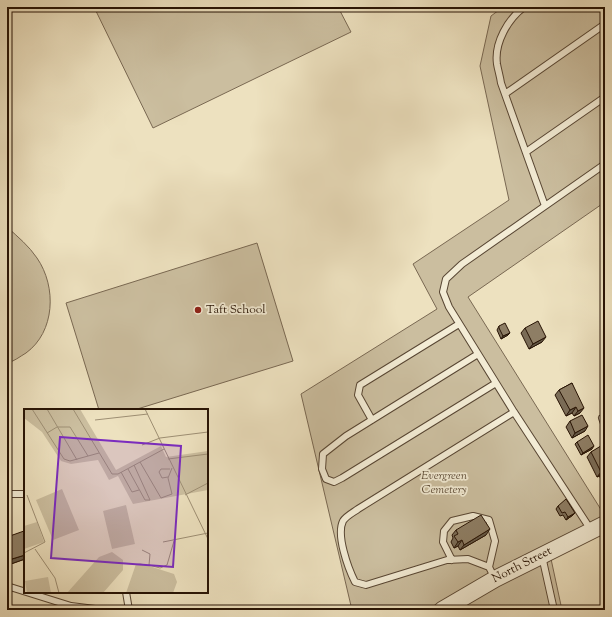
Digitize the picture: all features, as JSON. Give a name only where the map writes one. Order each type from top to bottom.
[{"type":"street","name":"North Street","points":[[442,610],[492,573],[542,556],[598,527]]},
{"type":"lane","points":[[524,7],[517,12],[505,27],[499,43],[497,63],[505,94],[545,206]]},
{"type":"lane","points":[[505,94],[605,24]]},
{"type":"lane","points":[[526,152],[605,97]]},
{"type":"lane","points":[[598,527],[514,412],[459,324],[449,307],[443,292],[446,279],[462,264],[605,164]]},
{"type":"lane","points":[[372,420],[358,395],[360,385],[459,324]]},
{"type":"lane","points":[[478,354],[346,436],[323,454],[322,469],[326,479],[334,482],[342,478],[496,383]]},
{"type":"lane","points":[[452,560],[443,542],[444,531],[452,521],[473,516],[489,520],[495,540],[492,573],[468,559],[452,560],[447,560],[366,585],[355,582],[349,569],[340,531],[344,519],[358,509],[514,412]]},
{"type":"lane","points":[[602,418],[605,426]]},
{"type":"lane","points":[[7,494],[24,494]]},
{"type":"lane","points":[[542,556],[554,610]]},
{"type":"lane","points":[[7,586],[24,591]]},
{"type":"lane","points":[[30,593],[72,606],[103,610]]},
{"type":"lane","points":[[126,593],[129,610]]},
{"type":"green space","points":[[94,7],[338,7],[351,32],[153,128]]},
{"type":"green space","name":"Evergreen Cemetery","points":[[503,7],[605,7],[605,202],[468,297],[605,516],[548,545],[562,610],[352,610],[301,394],[437,309],[413,264],[509,200],[480,66],[491,16]]},
{"type":"green space","points":[[7,227],[37,258],[48,282],[50,308],[43,333],[36,344],[26,353],[7,363]]},
{"type":"green space","points":[[257,243],[293,361],[137,409],[99,409],[66,303]]},
{"type":"building","points":[[538,321],[546,337],[533,344],[525,328]]},
{"type":"building","points":[[505,323],[510,333],[503,336],[499,326]]},
{"type":"building","points":[[572,383],[584,408],[578,411],[576,407],[570,410],[559,390]]},
{"type":"building","points":[[582,415],[588,426],[575,433],[570,421]]},
{"type":"building","points":[[588,435],[594,446],[583,453],[577,442]]},
{"type":"building","points":[[604,444],[605,474],[603,470],[601,472],[591,452]]},
{"type":"building","points":[[566,499],[575,513],[568,517],[565,512],[562,513],[558,506]]},
{"type":"building","points":[[481,515],[490,529],[464,545],[462,540],[458,542],[454,536],[458,534],[456,530]]},
{"type":"building","points":[[24,531],[24,555],[12,559],[7,545],[7,537]]},
{"type":"place","name":"Taft School","points":[[198,310]]}]
